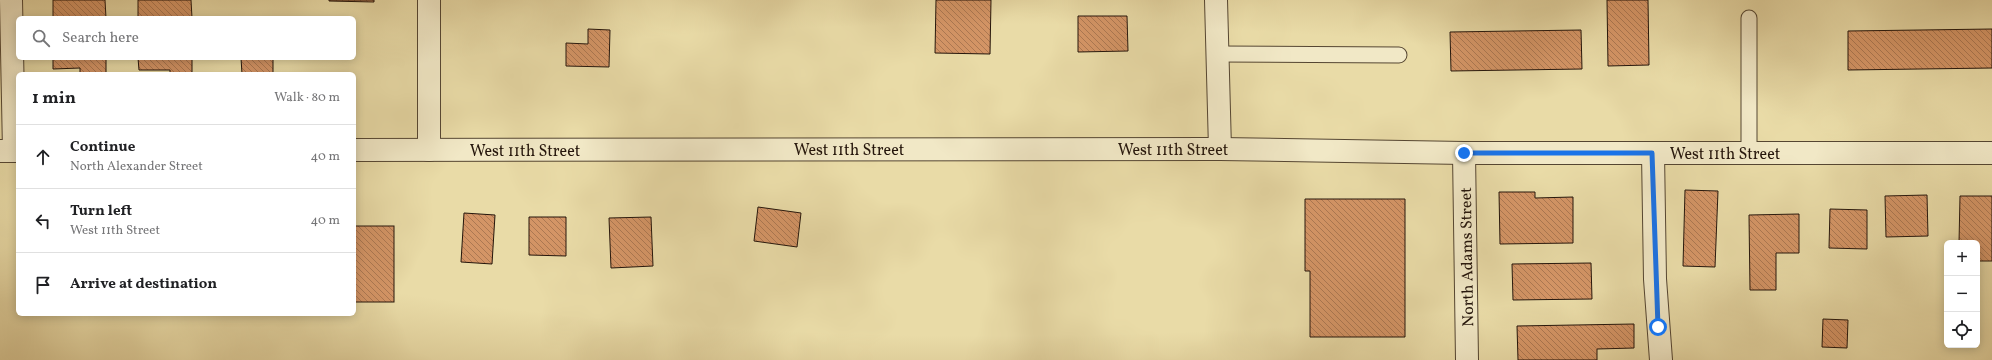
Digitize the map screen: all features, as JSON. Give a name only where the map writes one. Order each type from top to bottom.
[{"type":"street","points":[[11,0],[11,151]]},
{"type":"street","points":[[429,0],[429,150]]},
{"type":"street","points":[[1216,0],[1220,149]]},
{"type":"street","name":"West 11th Street","points":[[356,150],[1220,149],[1464,153],[1992,152]]},
{"type":"street","name":"North Adams Street","points":[[1464,153],[1467,360]]},
{"type":"street","points":[[1652,153],[1655,279],[1661,360]]},
{"type":"lane","points":[[1749,18],[1750,152]]},
{"type":"lane","points":[[1218,54],[1399,55]]},
{"type":"building","points":[[53,0],[105,0],[106,16],[53,16]]},
{"type":"building","points":[[138,0],[191,0],[192,16],[138,16]]},
{"type":"building","points":[[374,0],[374,2],[329,1]]},
{"type":"building","points":[[936,0],[991,0],[990,54],[935,53]]},
{"type":"building","points":[[1607,0],[1648,0],[1649,65],[1608,66]]},
{"type":"building","points":[[1078,16],[1127,16],[1128,51],[1078,52]]},
{"type":"building","points":[[588,29],[610,30],[609,67],[566,66],[566,43],[588,44]]},
{"type":"building","points":[[1992,29],[1992,68],[1848,70],[1848,31]]},
{"type":"building","points":[[1581,30],[1582,69],[1451,71],[1450,32]]},
{"type":"building","points":[[53,60],[106,60],[106,72],[80,72],[80,68],[53,69]]},
{"type":"building","points":[[138,60],[192,60],[192,72],[139,70]]},
{"type":"building","points":[[241,60],[273,60],[273,72],[242,72]]},
{"type":"building","points":[[1685,190],[1718,191],[1715,267],[1683,266]]},
{"type":"building","points":[[1499,192],[1535,192],[1535,198],[1573,197],[1573,243],[1500,244]]},
{"type":"building","points":[[1927,195],[1928,236],[1886,237],[1885,196]]},
{"type":"building","points":[[1960,196],[1992,196],[1992,261],[1980,261],[1980,240],[1959,240]]},
{"type":"building","points":[[1305,199],[1405,199],[1405,337],[1310,337],[1310,271],[1305,271]]},
{"type":"building","points":[[758,207],[801,213],[797,247],[754,241]]},
{"type":"building","points":[[1830,209],[1867,210],[1867,249],[1829,248]]},
{"type":"building","points":[[464,213],[495,215],[492,264],[461,262]]},
{"type":"building","points":[[1799,214],[1799,253],[1776,253],[1776,290],[1750,290],[1749,215]]},
{"type":"building","points":[[529,217],[566,217],[566,256],[529,255]]},
{"type":"building","points":[[651,217],[653,266],[611,268],[609,218]]},
{"type":"building","points":[[356,226],[394,226],[394,302],[356,302]]},
{"type":"building","points":[[1591,263],[1592,299],[1513,300],[1512,264]]},
{"type":"building","points":[[1823,319],[1848,320],[1847,348],[1822,347]]},
{"type":"building","points":[[1634,324],[1634,348],[1597,349],[1597,360],[1518,360],[1517,326]]},
{"type":"route","points":[[1464,153],[1652,153],[1654,172],[1655,279],[1658,327]]}]
